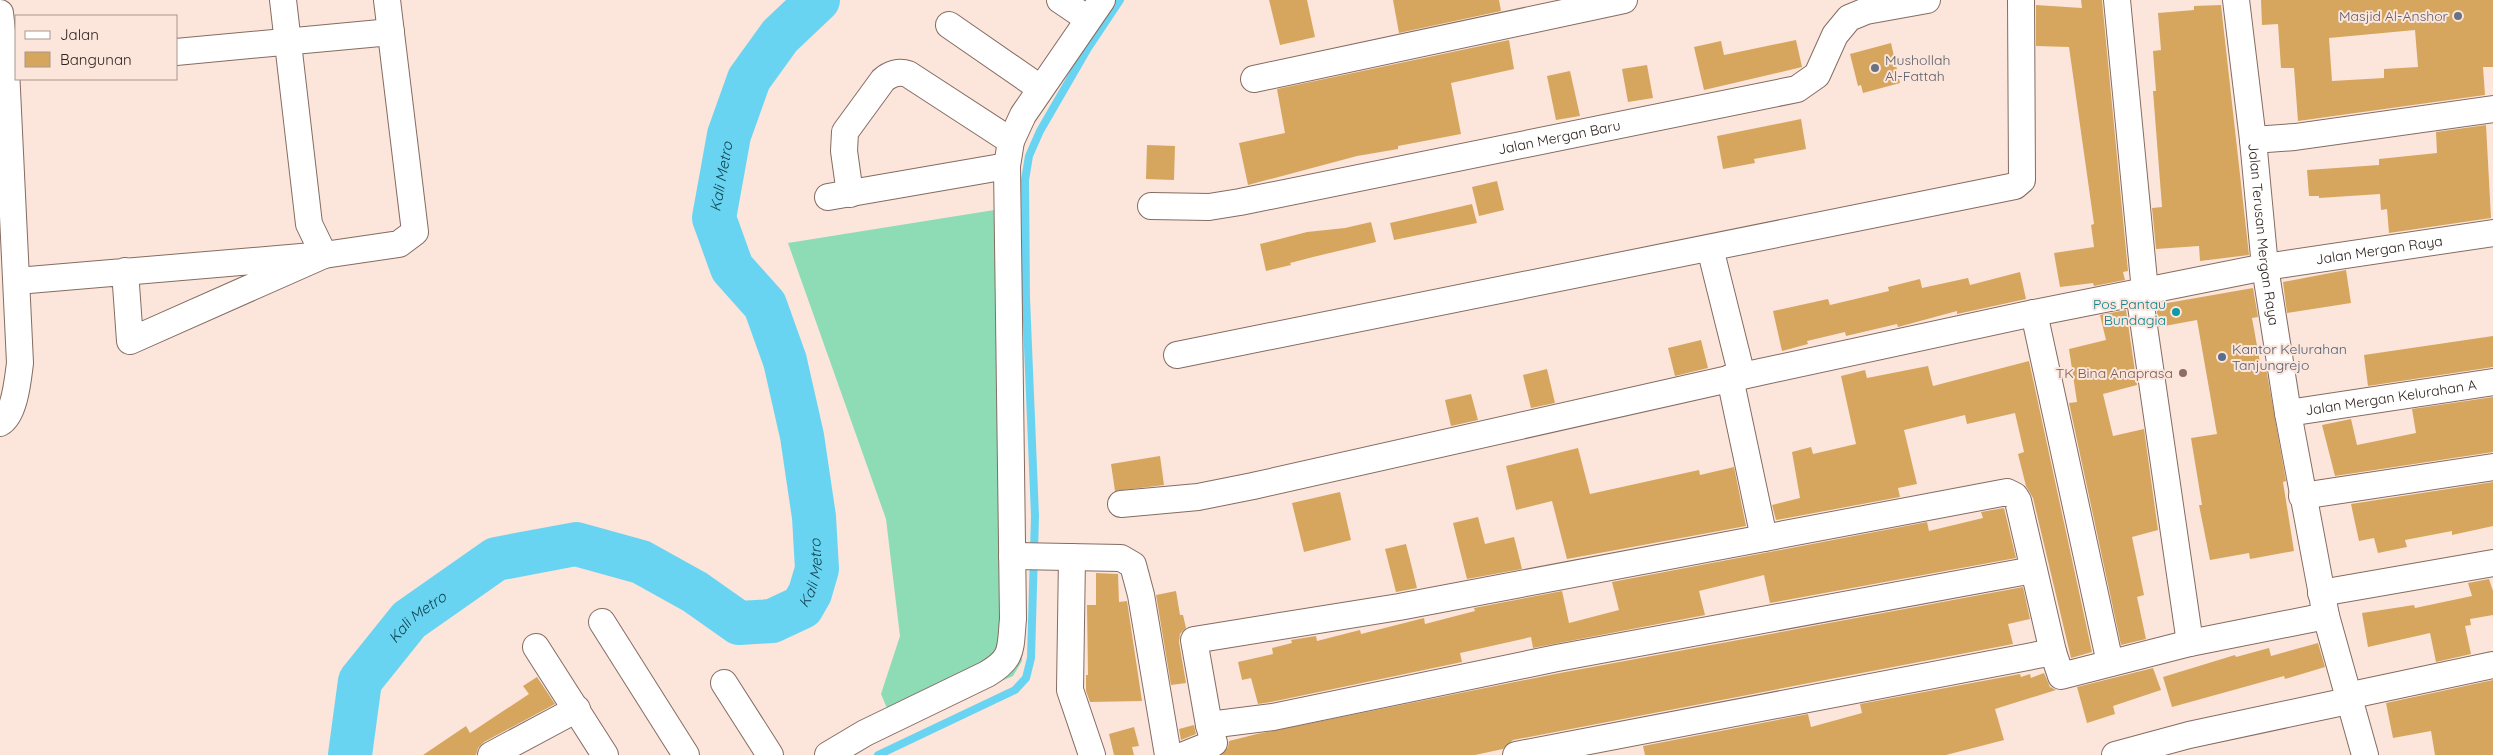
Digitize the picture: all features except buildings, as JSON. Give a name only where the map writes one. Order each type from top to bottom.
[{"type":"street","points":[[283,0],[309,224],[324,255]]},
{"type":"street","points":[[17,281],[324,255],[399,244],[415,232],[387,0]]},
{"type":"street","points":[[828,755],[865,734],[1003,664],[1008,655],[1026,556],[1008,166],[1011,141],[1040,88],[1095,10],[1060,0]]},
{"type":"street","points":[[1254,79],[1624,0]]},
{"type":"street","name":"Jalan Mergan Baru","points":[[1151,206],[1209,207],[1240,202],[1797,88],[1817,75],[1835,35],[1849,18],[1866,11],[1927,0]]},
{"type":"street","points":[[1177,355],[2015,186],[2022,180],[2021,0]]},
{"type":"street","points":[[2117,0],[2142,292],[2190,643]]},
{"type":"street","name":"Jalan Terusan Mergan Raya","points":[[2236,0],[2254,140],[2265,267],[2302,496],[2324,604],[2347,698],[2365,755]]},
{"type":"street","points":[[0,13],[7,68],[11,193],[20,363],[13,404],[0,423]]},
{"type":"street","points":[[949,25],[1040,88]]},
{"type":"street","points":[[178,52],[391,32]]},
{"type":"street","points":[[1008,166],[839,196],[845,132],[883,80],[890,75],[908,74],[1011,141]]},
{"type":"street","points":[[2254,140],[2295,137],[2493,109]]},
{"type":"street","name":"Jalan Mergan Raya","points":[[1121,504],[1198,497],[1253,486],[1736,377],[2034,313],[2265,267],[2493,233]]},
{"type":"street","points":[[1710,248],[1736,377],[1764,538]]},
{"type":"street","points":[[125,271],[130,341],[324,255]]},
{"type":"street","points":[[2034,313],[2110,664]]},
{"type":"street","name":"Jalan Mergan Kelurahan A","points":[[2288,413],[2493,382]]},
{"type":"street","points":[[2302,496],[2493,467]]},
{"type":"street","points":[[1214,741],[1194,640],[1399,607],[2007,492],[2015,496],[2018,501],[2033,570],[2061,676],[2190,643],[2324,604],[2493,563]]},
{"type":"street","points":[[1026,556],[1120,558],[1134,565],[1141,595],[1168,755]]},
{"type":"street","points":[[1072,557],[1070,690],[1092,755]]},
{"type":"street","points":[[1184,755],[1273,717],[1557,658],[2033,570]]},
{"type":"street","points":[[602,622],[686,755]]},
{"type":"street","points":[[536,647],[605,755]]},
{"type":"street","points":[[1516,755],[2054,652]]},
{"type":"street","points":[[2115,755],[2189,734],[2493,665]]},
{"type":"street","points":[[724,683],[770,755]]},
{"type":"street","points":[[491,755],[577,709]]},
{"type":"green space","points":[[1013,207],[1022,556],[1022,661],[1013,676],[895,727],[881,694],[900,636],[886,519],[788,243]]},
{"type":"waterway","name":"Kali Metro","points":[[350,755],[360,681],[409,620],[496,559],[576,544],[641,562],[695,592],[739,623],[772,621],[802,607],[810,593],[817,569],[814,517],[802,436],[785,361],[765,305],[732,268],[714,218],[729,135],[749,79],[780,36],[818,0]]},
{"type":"waterway","points":[[878,755],[1015,690],[1026,678],[1031,658],[1035,516],[1026,298],[1025,180],[1029,156],[1040,131],[1088,48],[1120,0]]},
{"type":"place","name":"Masjid Al-Anshor","points":[[2458,16]]},
{"type":"place","name":"Mushollah Al-Fattah","points":[[1875,68]]},
{"type":"place","name":"Pos Pantau Bundagia","points":[[2176,312]]},
{"type":"place","name":"Kantor Kelurahan Tanjungrejo","points":[[2222,357]]},
{"type":"place","name":"TK Bina Anaprasa","points":[[2183,373]]}]
